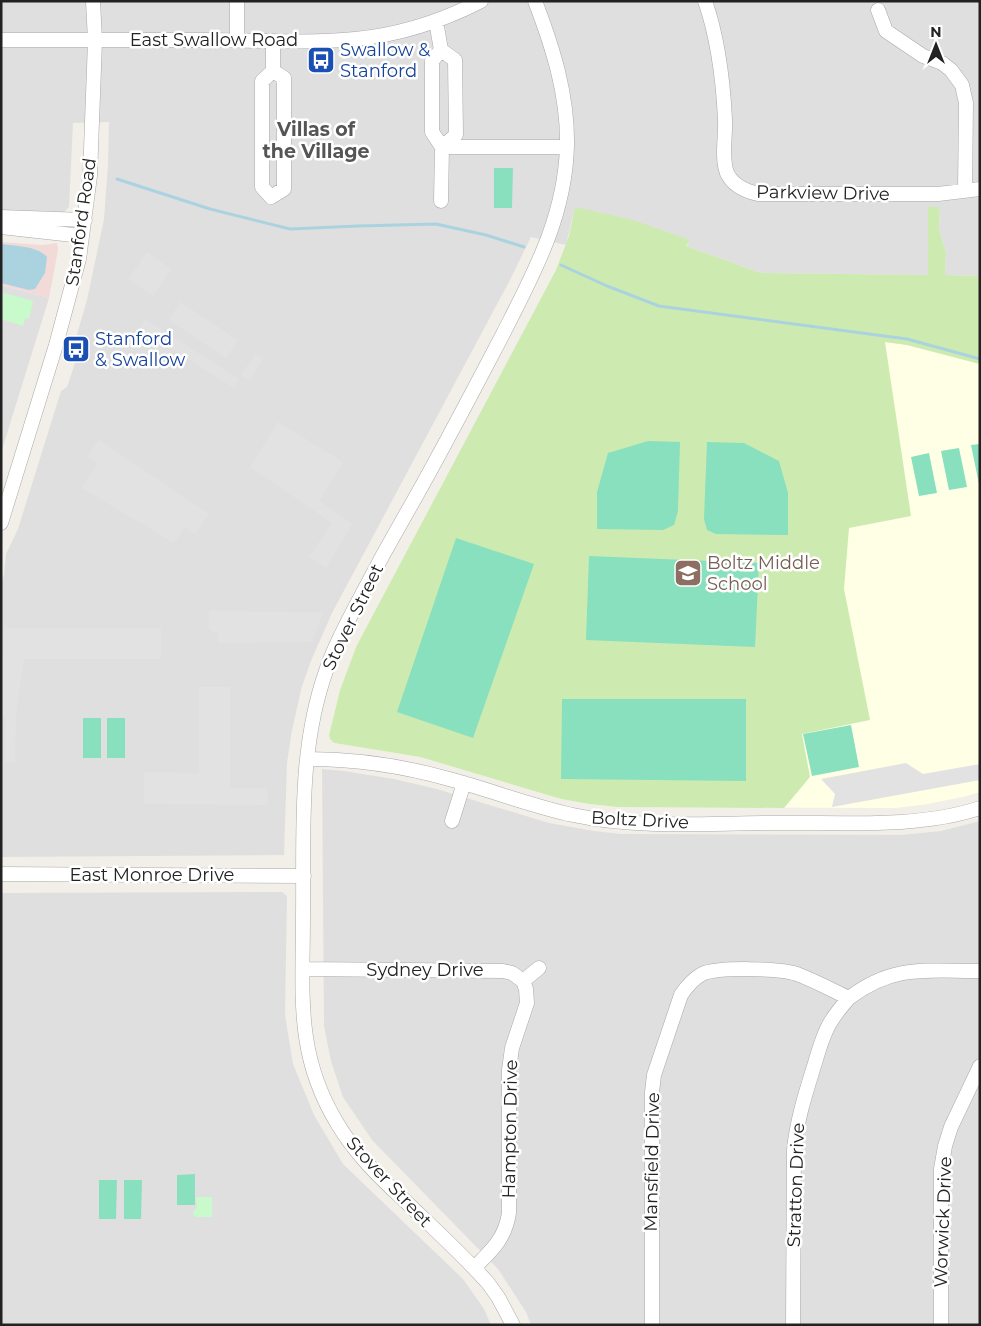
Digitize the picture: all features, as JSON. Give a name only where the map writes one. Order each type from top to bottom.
[{"type":"street","name":"Stanford Road","points":[[1,523],[70,295],[82,236],[90,176],[95,40],[93,1]]},
{"type":"street","points":[[237,1],[237,40]]},
{"type":"street","name":"East Swallow Road","points":[[1,40],[273,41],[356,39],[392,33],[436,21],[481,1]]},
{"type":"street","name":"Stover Street","points":[[513,1325],[498,1297],[474,1268],[384,1181],[347,1138],[336,1122],[315,1078],[308,1056],[302,1004],[304,798],[307,759],[317,699],[326,669],[338,640],[386,550],[448,441],[545,250],[559,206],[565,176],[566,120],[560,74],[535,1]]},
{"type":"street","name":"Parkview Drive","points":[[705,1],[722,82],[725,120],[725,164],[732,181],[740,188],[758,194],[938,194],[980,189]]},
{"type":"street","points":[[878,10],[886,31],[923,56],[942,63],[951,70],[962,85],[966,103],[966,191]]},
{"type":"street","points":[[436,21],[441,50],[455,60],[456,135],[442,147]]},
{"type":"street","points":[[273,41],[273,71],[262,82],[262,187],[271,197],[284,190],[284,78],[273,71]]},
{"type":"street","points":[[441,50],[432,61],[432,132],[442,147],[441,201]]},
{"type":"street","points":[[442,147],[567,147]]},
{"type":"street","points":[[1,217],[84,220]]},
{"type":"street","points":[[1,227],[82,236]]},
{"type":"street","name":"Boltz Drive","points":[[307,759],[335,759],[415,771],[464,783],[574,816],[630,823],[904,822],[951,816],[980,808]]},
{"type":"street","points":[[452,821],[464,783]]},
{"type":"street","name":"East Monroe Drive","points":[[1,874],[304,876]]},
{"type":"street","points":[[522,981],[539,968]]},
{"type":"street","name":"Sydney Drive","points":[[303,969],[503,971],[512,973],[522,981]]},
{"type":"street","name":"Mansfield Drive","points":[[652,1325],[652,1092],[654,1075],[681,995],[694,979],[704,973],[715,970],[774,970],[798,974],[849,998]]},
{"type":"street","points":[[849,998],[880,978],[898,973],[915,971],[980,971]]},
{"type":"street","name":"Hampton Drive","points":[[474,1268],[503,1236],[509,1213],[509,1070],[512,1048],[527,1003],[526,989],[522,981]]},
{"type":"street","name":"Stratton Drive","points":[[793,1325],[794,1150],[796,1127],[800,1108],[822,1040],[829,1024],[849,998]]},
{"type":"street","name":"Worwick Drive","points":[[941,1325],[941,1169],[951,1126],[980,1066]]},
{"type":"shaded area","points":[[1,1],[980,1],[980,276],[945,275],[946,253],[939,229],[940,207],[928,207],[929,275],[761,273],[686,246],[690,241],[575,207],[566,245],[531,237],[510,280],[332,613],[302,686],[292,730],[287,763],[284,855],[1,857],[1,584],[6,554],[18,529],[61,391],[67,387],[82,342],[77,334],[87,300],[104,219],[109,122],[73,123],[69,207],[62,214],[1,214]]},
{"type":"shaded area","points":[[1,242],[42,245],[57,243],[58,250],[49,298],[1,285]]},
{"type":"shaded area","points":[[147,252],[171,269],[153,296],[128,279]]},
{"type":"shaded area","points":[[1,285],[49,298],[1,453]]},
{"type":"shaded area","points":[[180,302],[238,340],[226,358],[169,320]]},
{"type":"shaded area","points":[[145,319],[239,379],[234,388],[139,328]]},
{"type":"shaded area","name":"Boltz Middle School","points":[[885,342],[907,345],[980,364],[980,792],[928,804],[896,808],[617,807],[561,799],[420,757],[334,743],[330,739],[329,735],[340,690],[356,647]]},
{"type":"shaded area","points":[[255,354],[263,359],[250,381],[241,375]]},
{"type":"shaded area","points":[[278,422],[343,462],[319,501],[352,524],[326,568],[309,557],[332,523],[250,467]]},
{"type":"shaded area","points":[[99,440],[209,514],[195,534],[185,527],[174,543],[82,488],[98,463],[87,456]]},
{"type":"shaded area","points":[[209,611],[323,612],[312,642],[218,643],[218,634],[209,629]]},
{"type":"shaded area","points":[[4,628],[161,628],[161,659],[24,659],[16,714],[15,762],[5,762],[6,719],[1,718],[1,657],[3,657]]},
{"type":"shaded area","points":[[199,687],[230,687],[230,788],[267,788],[268,805],[144,804],[144,772],[199,773]]},
{"type":"shaded area","points":[[906,763],[923,774],[980,764],[980,780],[832,807],[835,794],[821,779]]},
{"type":"shaded area","points":[[322,769],[394,779],[437,789],[549,823],[621,834],[901,835],[941,831],[980,821],[980,1325],[531,1325],[526,1312],[498,1269],[372,1140],[343,1097],[331,1061],[324,1026]]},
{"type":"shaded area","points":[[282,892],[287,896],[285,1015],[293,1064],[314,1115],[343,1164],[463,1279],[484,1309],[491,1325],[1,1325],[1,893]]},
{"type":"green space","points":[[494,168],[513,168],[512,208],[494,208]]},
{"type":"green space","name":"Boltz Middle School","points":[[575,207],[633,220],[690,240],[686,246],[761,273],[928,275],[928,207],[940,207],[939,229],[946,253],[945,275],[980,276],[980,364],[907,345],[885,342],[911,516],[849,528],[844,589],[870,720],[802,734],[810,777],[784,808],[617,807],[589,804],[561,799],[420,757],[334,743],[330,739],[329,735],[340,690],[356,647],[556,270],[569,236]]},
{"type":"green space","points":[[1,292],[33,301],[29,319],[25,318],[23,326],[1,319]]},
{"type":"green space","points":[[648,441],[680,442],[678,511],[674,525],[663,530],[597,529],[597,492],[608,453]]},
{"type":"green space","points":[[707,442],[744,443],[779,461],[788,493],[788,535],[716,534],[707,530],[704,519]]},
{"type":"green space","points":[[980,444],[980,484],[979,484],[971,445]]},
{"type":"green space","points":[[959,448],[967,487],[949,490],[941,451]]},
{"type":"green space","points":[[929,453],[937,493],[919,496],[911,457]]},
{"type":"green space","points":[[456,538],[534,564],[473,738],[397,712]]},
{"type":"green space","points":[[589,556],[759,563],[755,647],[586,640]]},
{"type":"green space","points":[[562,699],[746,699],[746,781],[561,779]]},
{"type":"green space","points":[[83,718],[101,718],[101,758],[83,758]]},
{"type":"green space","points":[[107,718],[125,718],[125,758],[107,758]]},
{"type":"green space","points":[[851,725],[859,767],[812,776],[803,734]]},
{"type":"green space","points":[[195,1174],[195,1205],[177,1205],[177,1175]]},
{"type":"green space","points":[[99,1180],[117,1180],[116,1219],[99,1219]]},
{"type":"green space","points":[[124,1180],[142,1180],[141,1219],[124,1219]]},
{"type":"green space","points":[[196,1197],[212,1197],[212,1217],[196,1217],[193,1215],[194,1210],[197,1208]]},
{"type":"water","points":[[1,244],[32,249],[43,253],[47,257],[45,273],[35,289],[29,290],[1,283]]},
{"type":"waterway","points":[[117,179],[210,209],[290,229],[436,224],[486,235],[524,247]]},
{"type":"waterway","points":[[561,265],[607,286],[659,306],[907,339],[980,359]]},
{"type":"place","name":"Swallow & Stanford","points":[[321,60]]},
{"type":"place","name":"Stanford & Swallow","points":[[76,349]]},
{"type":"place","name":"Boltz Middle School","points":[[688,573]]},
{"type":"district","name":"Villas of the Village","points":[[316,140]]}]
